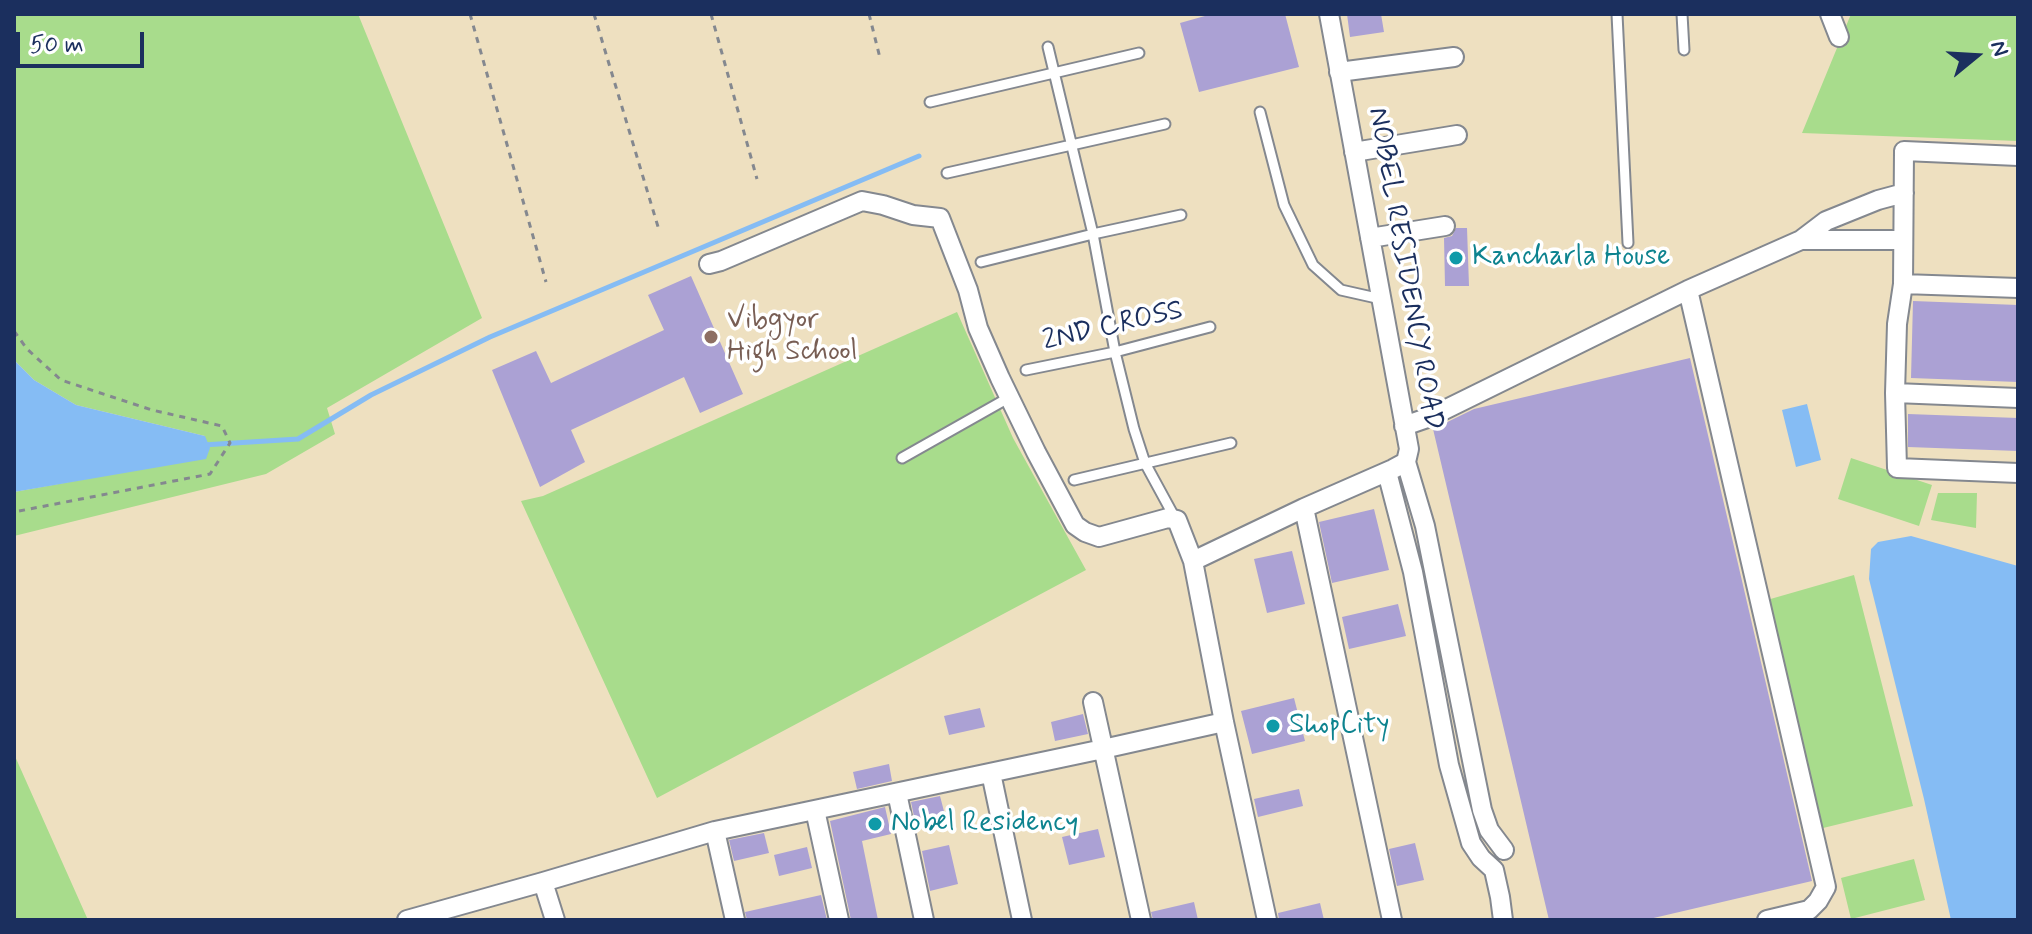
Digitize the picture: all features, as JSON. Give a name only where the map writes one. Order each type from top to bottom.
[{"type":"street","name":"NOBEL RESIDENCY ROAD","points":[[1193,561],[1406,462],[1409,449],[1329,14]]},
{"type":"street","points":[[1830,14],[1839,37]]},
{"type":"street","points":[[1339,72],[1454,57]]},
{"type":"street","points":[[1354,152],[1457,135]]},
{"type":"street","points":[[2018,156],[1904,151],[1903,284],[1897,324],[1895,393],[1897,468],[2018,473]]},
{"type":"street","points":[[1404,420],[1427,405],[1465,399],[1688,290],[1801,240],[1826,221],[1904,193]]},
{"type":"street","points":[[709,264],[862,201],[913,215],[940,218],[968,290],[978,328],[1075,525],[1099,537],[1168,518],[1177,520],[1193,561],[1267,920]]},
{"type":"street","points":[[1370,238],[1445,226]]},
{"type":"street","points":[[1801,240],[1903,240]]},
{"type":"street","points":[[1903,284],[2018,288]]},
{"type":"street","points":[[1688,290],[1826,887],[1809,910],[1767,920]]},
{"type":"street","points":[[1895,393],[2018,398]]},
{"type":"street","points":[[1406,462],[1425,526],[1482,810],[1489,830],[1504,850]]},
{"type":"street","points":[[1387,472],[1413,572],[1449,765],[1471,843],[1494,870],[1503,920]]},
{"type":"street","points":[[1304,508],[1392,920]]},
{"type":"street","points":[[1093,702],[1141,920]]},
{"type":"street","points":[[407,920],[715,831],[1224,722]]},
{"type":"street","points":[[991,773],[1022,920]]},
{"type":"street","points":[[897,793],[924,920]]},
{"type":"street","points":[[815,810],[839,920]]},
{"type":"street","points":[[715,831],[735,920]]},
{"type":"street","points":[[543,882],[555,920]]},
{"type":"lane","points":[[1617,14],[1628,243]]},
{"type":"lane","points":[[1682,14],[1684,50]]},
{"type":"lane","points":[[1048,47],[1093,234],[1115,352],[1134,429],[1145,463],[1177,520]]},
{"type":"lane","points":[[930,102],[1139,53]]},
{"type":"lane","points":[[1260,112],[1284,205],[1313,265],[1341,290],[1381,299]]},
{"type":"lane","points":[[947,173],[1165,124]]},
{"type":"lane","points":[[981,262],[1181,215]]},
{"type":"lane","name":"2ND CROSS","points":[[1026,370],[1115,352],[1210,327]]},
{"type":"lane","points":[[902,458],[1010,397]]},
{"type":"lane","points":[[1074,480],[1231,443]]},
{"type":"path","points":[[470,14],[546,282]]},
{"type":"path","points":[[594,14],[659,230]]},
{"type":"path","points":[[711,14],[757,179]]},
{"type":"path","points":[[869,14],[880,58]]},
{"type":"path","points":[[14,331],[27,349],[61,380],[152,410],[222,426],[230,443],[210,474],[14,512]]},
{"type":"green space","points":[[14,14],[358,14],[482,318],[327,408],[335,434],[266,474],[14,536],[14,492],[102,476],[205,436],[76,405],[34,380],[14,360]]},
{"type":"green space","points":[[1851,14],[2018,14],[2018,141],[1802,133]]},
{"type":"green space","points":[[957,312],[1013,438],[1086,570],[657,798],[521,501],[543,496]]},
{"type":"green space","points":[[1851,458],[1932,485],[1919,526],[1838,499]]},
{"type":"green space","points":[[1938,493],[1977,493],[1976,528],[1931,520]]},
{"type":"green space","points":[[1854,575],[1913,806],[1819,829],[1767,600]]},
{"type":"green space","points":[[14,754],[88,920],[14,920]]},
{"type":"green space","points":[[1914,859],[1925,900],[1851,919],[1841,878]]},
{"type":"water","points":[[14,360],[34,380],[76,405],[205,436],[210,448],[206,459],[14,492]]},
{"type":"water","points":[[1807,404],[1821,460],[1796,467],[1782,410]]},
{"type":"water","points":[[1911,536],[2018,566],[2018,920],[1951,920],[1869,579],[1871,549],[1878,542]]},
{"type":"building","points":[[1212,14],[1285,14],[1299,67],[1199,92],[1180,23]]},
{"type":"building","points":[[1347,14],[1381,14],[1384,32],[1350,37]]},
{"type":"building","name":"Kancharla House","points":[[1456,228],[1467,228],[1469,286],[1445,286],[1444,238],[1452,236]]},
{"type":"building","points":[[691,276],[743,394],[700,413],[684,377],[571,430],[585,462],[540,487],[492,370],[536,351],[551,383],[664,330],[648,295]]},
{"type":"building","points":[[1913,301],[2018,305],[2018,382],[1911,378]]},
{"type":"building","points":[[1690,358],[1812,881],[1645,920],[1549,920],[1433,429],[1474,409]]},
{"type":"building","points":[[1908,414],[2018,418],[2018,451],[1908,447]]},
{"type":"building","points":[[1374,509],[1389,570],[1332,583],[1319,522]]},
{"type":"building","points":[[1292,551],[1305,604],[1267,613],[1254,559]]},
{"type":"building","points":[[1398,604],[1406,636],[1349,649],[1342,617]]},
{"type":"building","name":"ShopCity","points":[[1294,698],[1305,741],[1252,754],[1241,711]]},
{"type":"building","points":[[980,708],[985,727],[949,735],[944,716]]},
{"type":"building","points":[[1083,714],[1088,734],[1055,741],[1051,722]]},
{"type":"building","points":[[889,764],[892,781],[857,789],[853,772]]},
{"type":"building","points":[[1299,789],[1303,806],[1258,817],[1254,799]]},
{"type":"building","points":[[940,796],[946,819],[916,826],[911,802]]},
{"type":"building","points":[[885,807],[891,834],[862,841],[878,920],[851,920],[830,821]]},
{"type":"building","points":[[1098,829],[1105,857],[1069,865],[1062,837]]},
{"type":"building","points":[[764,833],[769,853],[734,861],[729,840]]},
{"type":"building","points":[[1415,843],[1424,880],[1397,886],[1389,849]]},
{"type":"building","points":[[949,845],[958,884],[930,891],[922,851]]},
{"type":"building","points":[[807,847],[812,868],[779,876],[774,855]]},
{"type":"building","points":[[821,895],[827,920],[747,920],[745,912]]},
{"type":"building","points":[[1194,902],[1198,920],[1153,920],[1151,912]]},
{"type":"building","points":[[1320,903],[1324,920],[1279,920],[1278,913]]},
{"type":"waterway","points":[[203,445],[298,439],[371,395],[490,337],[919,156]]},
{"type":"place","name":"Kancharla House","points":[[1456,258]]},
{"type":"place","name":"Vibgyor High School","points":[[711,337]]},
{"type":"place","name":"ShopCity","points":[[1273,726]]},
{"type":"place","name":"Nobel Residency","points":[[875,824]]}]
